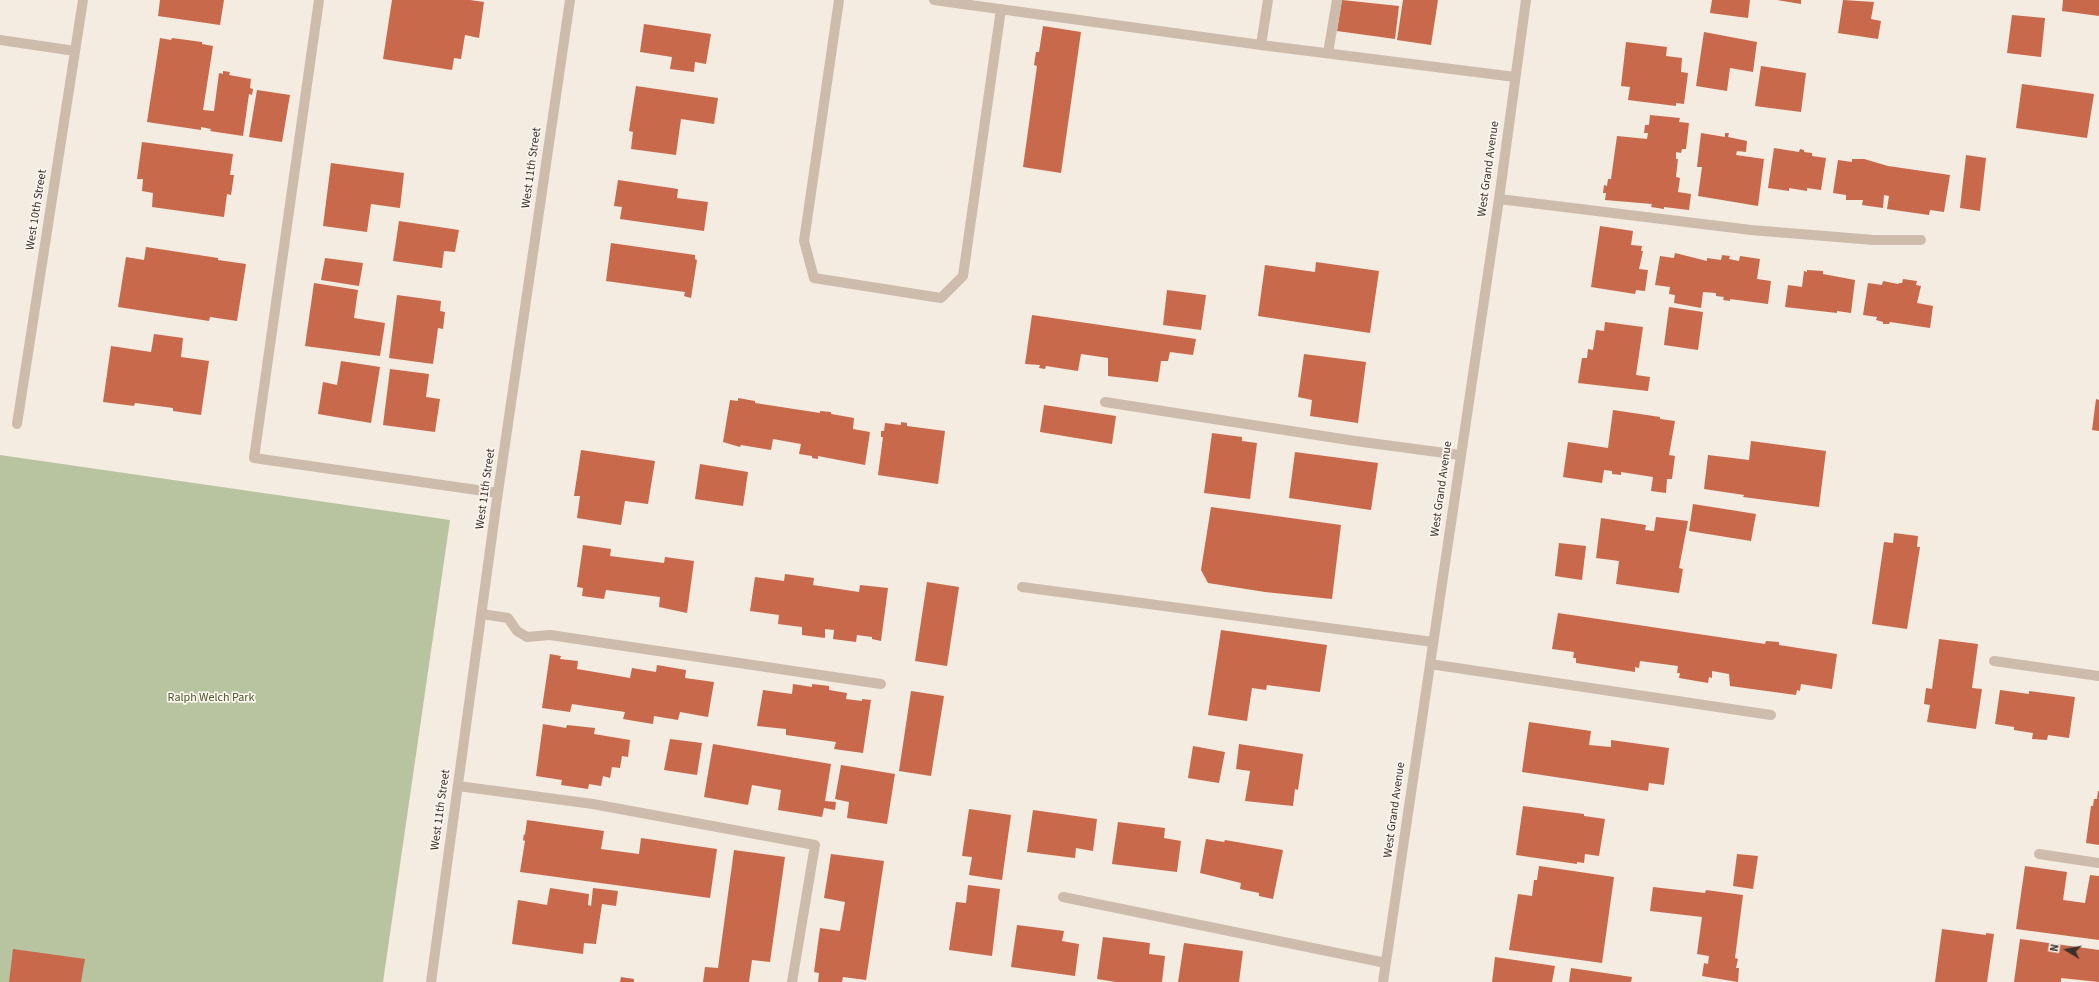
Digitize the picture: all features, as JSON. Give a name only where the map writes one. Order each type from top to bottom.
[{"type":"street","name":"West 10th Street","points":[[17,424],[83,0]]},
{"type":"street","points":[[319,0],[254,458],[498,493]]},
{"type":"street","name":"West 11th Street","points":[[431,982],[498,493],[570,0]]},
{"type":"street","points":[[839,0],[804,241],[814,278],[941,298],[964,276],[1001,10]]},
{"type":"street","points":[[934,0],[1261,45],[1515,77]]},
{"type":"street","points":[[1261,45],[1268,0]]},
{"type":"street","points":[[1328,53],[1337,0]]},
{"type":"street","name":"West Grand Avenue","points":[[1383,982],[1499,199],[1526,0]]},
{"type":"street","points":[[0,40],[75,51]]},
{"type":"street","points":[[1499,199],[1751,230],[1874,240],[1921,240]]},
{"type":"street","points":[[1105,402],[1355,441],[1460,455]]},
{"type":"street","points":[[1022,587],[1433,642]]},
{"type":"street","points":[[482,614],[508,618],[517,631],[527,637],[550,635],[881,684]]},
{"type":"street","points":[[1994,661],[2099,676]]},
{"type":"street","points":[[1430,664],[1771,715]]},
{"type":"street","points":[[458,786],[593,804],[815,845],[792,982]]},
{"type":"street","points":[[2039,854],[2099,863]]},
{"type":"street","points":[[1063,897],[1386,963]]},
{"type":"green space","name":"Ralph Welch Park","points":[[0,455],[450,520],[383,982],[0,982]]},
{"type":"building","points":[[160,0],[224,0],[220,25],[158,16]]},
{"type":"building","points":[[392,0],[470,0],[484,2],[479,38],[465,35],[461,59],[454,58],[452,70],[383,59]]},
{"type":"building","points":[[1342,0],[1399,6],[1395,39],[1337,31]]},
{"type":"building","points":[[1403,0],[1438,0],[1431,45],[1397,40]]},
{"type":"building","points":[[1712,0],[1750,0],[1748,18],[1710,13]]},
{"type":"building","points":[[1777,0],[1801,0],[1801,4]]},
{"type":"building","points":[[1843,0],[1874,2],[1871,19],[1881,21],[1878,39],[1838,33]]},
{"type":"building","points":[[2063,0],[2099,0],[2099,16],[2062,11]]},
{"type":"building","points":[[2012,15],[2045,18],[2041,57],[2007,53]]},
{"type":"building","points":[[644,24],[711,34],[706,64],[695,62],[694,72],[670,69],[672,57],[640,52]]},
{"type":"building","points":[[1043,26],[1081,32],[1061,173],[1023,167],[1037,66],[1034,65],[1036,52],[1039,52]]},
{"type":"building","points":[[1704,32],[1757,42],[1753,72],[1730,68],[1727,91],[1696,86]]},
{"type":"building","points":[[160,38],[202,42],[202,44],[213,46],[203,110],[214,111],[219,73],[223,74],[223,71],[230,72],[229,75],[251,79],[250,88],[253,89],[252,95],[249,94],[243,136],[210,131],[211,129],[201,127],[201,130],[147,122]]},
{"type":"building","points":[[1626,42],[1667,47],[1666,56],[1682,58],[1681,72],[1688,73],[1684,104],[1676,103],[1676,106],[1628,100],[1630,87],[1621,86]]},
{"type":"building","points":[[1761,66],[1806,73],[1801,112],[1755,106]]},
{"type":"building","points":[[2022,84],[2094,94],[2087,138],[2016,128]]},
{"type":"building","points":[[636,86],[718,98],[714,124],[681,119],[676,155],[631,149],[633,132],[629,131]]},
{"type":"building","points":[[257,90],[290,95],[282,142],[249,137]]},
{"type":"building","points":[[1650,115],[1680,118],[1679,122],[1689,123],[1686,149],[1682,149],[1681,153],[1676,152],[1676,159],[1678,159],[1676,177],[1680,178],[1678,192],[1691,194],[1689,210],[1664,207],[1664,209],[1651,207],[1652,204],[1605,200],[1606,193],[1603,193],[1604,185],[1607,186],[1608,179],[1611,179],[1617,136],[1647,139],[1648,133],[1644,133],[1645,125],[1649,125]]},
{"type":"building","points":[[1701,133],[1725,137],[1725,133],[1729,133],[1728,137],[1747,141],[1746,152],[1737,151],[1736,155],[1764,159],[1758,206],[1698,196],[1702,167],[1697,167]]},
{"type":"building","points":[[142,142],[233,154],[230,175],[234,175],[231,195],[227,194],[224,217],[152,207],[153,193],[142,191],[143,179],[137,179]]},
{"type":"building","points":[[1774,148],[1799,152],[1800,149],[1804,150],[1804,152],[1812,153],[1812,156],[1826,158],[1821,190],[1807,188],[1807,191],[1789,188],[1789,191],[1768,188]]},
{"type":"building","points":[[1966,155],[1986,158],[1980,211],[1960,208]]},
{"type":"building","points":[[1852,159],[1864,159],[1888,166],[1950,175],[1944,212],[1930,210],[1929,215],[1887,209],[1889,196],[1884,195],[1883,208],[1862,205],[1863,200],[1846,200],[1846,195],[1833,193],[1838,160],[1852,162]]},
{"type":"building","points":[[331,163],[404,173],[400,208],[371,204],[367,232],[323,226]]},
{"type":"building","points":[[618,180],[678,189],[677,198],[708,202],[704,231],[620,219],[622,207],[614,206]]},
{"type":"building","points":[[399,221],[459,230],[455,252],[444,251],[442,268],[393,261]]},
{"type":"building","points":[[1600,226],[1633,231],[1631,245],[1642,246],[1641,251],[1643,251],[1639,269],[1648,270],[1645,291],[1636,290],[1635,294],[1591,287]]},
{"type":"building","points":[[611,243],[695,255],[695,259],[697,260],[691,298],[684,296],[685,292],[606,281]]},
{"type":"building","points":[[146,247],[218,258],[218,260],[246,264],[237,321],[210,317],[209,321],[118,307],[126,257],[144,260]]},
{"type":"building","points":[[1675,253],[1707,261],[1707,258],[1721,260],[1722,255],[1730,256],[1729,259],[1739,261],[1740,256],[1760,259],[1757,279],[1771,281],[1768,304],[1730,299],[1730,301],[1723,300],[1724,297],[1716,296],[1716,293],[1703,292],[1701,308],[1674,303],[1675,295],[1669,294],[1670,287],[1655,285],[1660,256],[1674,258]]},
{"type":"building","points":[[325,258],[363,263],[359,286],[321,280]]},
{"type":"building","points":[[1316,262],[1379,271],[1370,333],[1258,316],[1265,265],[1315,272]]},
{"type":"building","points":[[1807,270],[1823,271],[1823,274],[1855,280],[1851,313],[1837,311],[1837,313],[1785,307],[1788,285],[1802,287],[1804,271],[1807,272]]},
{"type":"building","points":[[1903,279],[1917,281],[1916,285],[1921,286],[1917,303],[1933,306],[1930,328],[1890,322],[1889,324],[1883,324],[1883,322],[1876,320],[1877,317],[1863,315],[1868,283],[1882,285],[1883,281],[1898,284],[1902,283]]},
{"type":"building","points":[[314,283],[358,290],[354,318],[385,323],[380,356],[305,346]]},
{"type":"building","points":[[1167,290],[1206,295],[1201,330],[1163,325]]},
{"type":"building","points":[[397,295],[441,301],[440,311],[445,312],[443,329],[438,328],[433,364],[389,358]]},
{"type":"building","points":[[1669,307],[1703,312],[1698,350],[1664,345]]},
{"type":"building","points":[[1032,315],[1196,339],[1193,355],[1170,352],[1168,361],[1161,361],[1158,382],[1108,376],[1108,358],[1081,354],[1078,371],[1046,366],[1045,369],[1039,368],[1040,365],[1025,364]]},
{"type":"building","points":[[1605,322],[1643,327],[1636,375],[1650,377],[1648,391],[1578,383],[1582,358],[1587,358],[1588,349],[1593,350],[1596,330],[1604,331]]},
{"type":"building","points":[[154,334],[183,338],[181,357],[209,361],[201,415],[173,411],[173,408],[135,403],[134,406],[103,402],[111,346],[151,352]]},
{"type":"building","points":[[1304,354],[1366,362],[1358,423],[1310,416],[1312,400],[1298,397]]},
{"type":"building","points":[[341,361],[380,367],[371,423],[318,414],[323,382],[337,385]]},
{"type":"building","points":[[390,369],[429,374],[426,397],[440,399],[435,432],[383,425]]},
{"type":"building","points":[[738,398],[755,401],[755,403],[820,413],[820,411],[831,412],[831,414],[854,418],[853,429],[870,432],[865,465],[818,456],[818,459],[812,458],[812,456],[799,454],[801,444],[773,439],[771,450],[741,445],[740,447],[723,442],[730,400],[738,401]]},
{"type":"building","points":[[2096,399],[2099,400],[2099,431],[2092,430]]},
{"type":"building","points":[[1044,405],[1116,416],[1112,444],[1040,432]]},
{"type":"building","points":[[1613,410],[1660,417],[1660,419],[1675,421],[1669,455],[1675,456],[1672,479],[1667,479],[1666,493],[1651,491],[1653,477],[1621,472],[1621,475],[1612,474],[1612,471],[1604,470],[1602,483],[1563,477],[1568,442],[1608,448]]},
{"type":"building","points":[[901,422],[907,423],[907,426],[945,431],[938,484],[878,475],[883,437],[881,437],[881,431],[884,431],[885,423],[901,425]]},
{"type":"building","points":[[1212,433],[1242,437],[1242,441],[1257,443],[1250,499],[1204,493]]},
{"type":"building","points":[[1751,441],[1826,451],[1819,507],[1743,497],[1744,495],[1704,489],[1708,455],[1749,460]]},
{"type":"building","points":[[581,450],[655,461],[648,504],[625,501],[621,525],[577,518],[580,496],[574,496]]},
{"type":"building","points":[[1295,452],[1378,463],[1371,510],[1289,498]]},
{"type":"building","points":[[700,464],[748,472],[743,506],[695,499]]},
{"type":"building","points":[[1693,504],[1756,514],[1751,541],[1689,531]]},
{"type":"building","points":[[1211,507],[1341,525],[1332,599],[1265,592],[1208,583],[1201,570]]},
{"type":"building","points":[[1656,517],[1688,521],[1679,568],[1683,569],[1679,593],[1616,584],[1619,561],[1596,558],[1601,518],[1646,525],[1645,530],[1654,531]]},
{"type":"building","points":[[1894,533],[1918,536],[1917,547],[1920,547],[1907,629],[1872,624],[1884,542],[1893,543]]},
{"type":"building","points":[[1559,543],[1586,546],[1582,580],[1555,576]]},
{"type":"building","points":[[583,545],[611,549],[610,556],[664,563],[665,557],[694,561],[687,613],[659,607],[660,597],[606,590],[604,599],[582,596],[583,588],[577,587]]},
{"type":"building","points":[[785,574],[814,578],[813,585],[859,592],[860,585],[888,588],[881,641],[872,639],[872,637],[857,635],[856,642],[833,639],[834,630],[825,629],[825,638],[802,635],[802,627],[778,624],[779,615],[750,611],[755,577],[784,581]]},
{"type":"building","points":[[927,582],[959,587],[947,666],[915,661]]},
{"type":"building","points":[[1558,613],[1765,644],[1766,641],[1779,642],[1779,645],[1837,654],[1832,689],[1801,684],[1800,691],[1797,690],[1796,695],[1730,686],[1729,674],[1712,671],[1712,678],[1709,677],[1708,683],[1679,678],[1680,673],[1677,673],[1678,666],[1640,661],[1639,668],[1635,667],[1635,672],[1576,663],[1576,658],[1573,658],[1574,652],[1552,649]]},
{"type":"building","points":[[1221,630],[1327,645],[1320,692],[1267,685],[1266,690],[1252,688],[1247,721],[1208,715]]},
{"type":"building","points":[[1939,639],[1978,644],[1972,688],[1982,689],[1976,729],[1927,722],[1930,705],[1924,704],[1926,688],[1932,689]]},
{"type":"building","points":[[550,654],[561,656],[560,659],[578,661],[577,669],[630,678],[632,668],[656,672],[657,665],[686,670],[685,678],[714,682],[708,717],[680,712],[678,720],[654,716],[653,724],[623,719],[625,712],[572,704],[570,712],[542,708]]},
{"type":"building","points":[[793,684],[812,687],[812,684],[829,686],[829,690],[847,693],[846,699],[862,701],[862,699],[871,700],[863,753],[834,749],[836,742],[786,735],[786,729],[757,726],[763,690],[792,694]]},
{"type":"building","points":[[2000,690],[2029,694],[2029,691],[2075,697],[2069,738],[2048,735],[2047,740],[2032,739],[2033,733],[2014,730],[2014,727],[1995,724]]},
{"type":"building","points":[[911,691],[944,696],[931,776],[899,771]]},
{"type":"building","points":[[1529,722],[1591,731],[1589,745],[1611,747],[1611,740],[1669,748],[1664,785],[1649,783],[1648,791],[1522,772]]},
{"type":"building","points":[[543,724],[566,728],[567,725],[595,728],[594,734],[630,740],[628,757],[622,756],[620,768],[612,767],[610,778],[603,776],[601,786],[589,784],[588,789],[561,785],[562,780],[536,776]]},
{"type":"building","points":[[670,739],[702,743],[697,775],[664,770]]},
{"type":"building","points":[[713,744],[831,764],[825,801],[836,802],[835,810],[824,808],[822,817],[778,810],[781,790],[752,785],[748,805],[704,797]]},
{"type":"building","points":[[1239,744],[1303,754],[1298,790],[1295,789],[1293,806],[1245,801],[1250,771],[1236,769]]},
{"type":"building","points":[[1193,746],[1225,752],[1219,783],[1188,778]]},
{"type":"building","points":[[841,765],[895,774],[887,824],[847,818],[849,802],[835,799]]},
{"type":"building","points":[[2098,791],[2099,845],[2086,843],[2091,806],[2093,806],[2094,799],[2097,799]]},
{"type":"building","points":[[1523,806],[1584,814],[1584,816],[1605,819],[1599,856],[1585,854],[1584,863],[1577,862],[1577,864],[1516,855]]},
{"type":"building","points":[[969,809],[1011,815],[1002,880],[969,875],[972,857],[962,856]]},
{"type":"building","points":[[1033,810],[1097,819],[1093,851],[1076,848],[1075,858],[1027,852]]},
{"type":"building","points":[[527,820],[604,831],[601,849],[639,854],[641,838],[717,849],[710,898],[520,872],[525,841],[523,840]]},
{"type":"building","points":[[1118,822],[1165,828],[1164,838],[1181,841],[1177,872],[1112,864]]},
{"type":"building","points":[[1206,839],[1224,842],[1225,840],[1283,850],[1273,899],[1259,896],[1259,893],[1240,889],[1241,883],[1200,873]]},
{"type":"building","points":[[734,850],[785,857],[770,962],[752,960],[749,982],[703,982],[705,967],[718,968]]},
{"type":"building","points":[[831,854],[884,861],[866,980],[843,977],[842,982],[818,982],[819,973],[814,972],[820,928],[840,931],[845,902],[824,898]]},
{"type":"building","points":[[1737,854],[1758,856],[1753,889],[1733,886]]},
{"type":"building","points":[[1539,866],[1614,877],[1602,963],[1509,950],[1518,894],[1532,896],[1534,880],[1537,880]]},
{"type":"building","points":[[2025,866],[2067,872],[2063,900],[2085,903],[2090,875],[2099,876],[2099,940],[2016,929]]},
{"type":"building","points":[[968,885],[1000,889],[992,956],[949,950],[956,902],[966,903]]},
{"type":"building","points":[[1653,887],[1705,893],[1706,890],[1743,895],[1735,958],[1738,959],[1736,968],[1739,968],[1738,982],[1702,976],[1704,963],[1708,964],[1709,956],[1697,954],[1702,917],[1650,911]]},
{"type":"building","points":[[550,888],[589,894],[588,905],[591,906],[593,888],[618,891],[616,906],[602,904],[596,944],[584,943],[583,954],[512,944],[518,900],[547,905]]},
{"type":"building","points":[[1017,925],[1064,931],[1062,941],[1079,944],[1075,976],[1011,967]]},
{"type":"building","points":[[1942,929],[1986,935],[1986,933],[1994,934],[1987,982],[1935,982]]},
{"type":"building","points":[[1103,937],[1150,943],[1149,954],[1165,956],[1162,982],[1116,982],[1097,979]]},
{"type":"building","points":[[2020,939],[2099,950],[2099,982],[2061,978],[2061,982],[2014,982]]},
{"type":"building","points":[[1184,943],[1243,951],[1239,982],[1178,982]]},
{"type":"building","points":[[13,949],[85,959],[81,982],[9,982]]},
{"type":"building","points":[[1495,957],[1555,966],[1552,982],[1492,982]]},
{"type":"building","points":[[1571,968],[1632,977],[1631,982],[1569,982]]},
{"type":"building","points":[[621,977],[634,979],[634,982],[620,982]]}]
